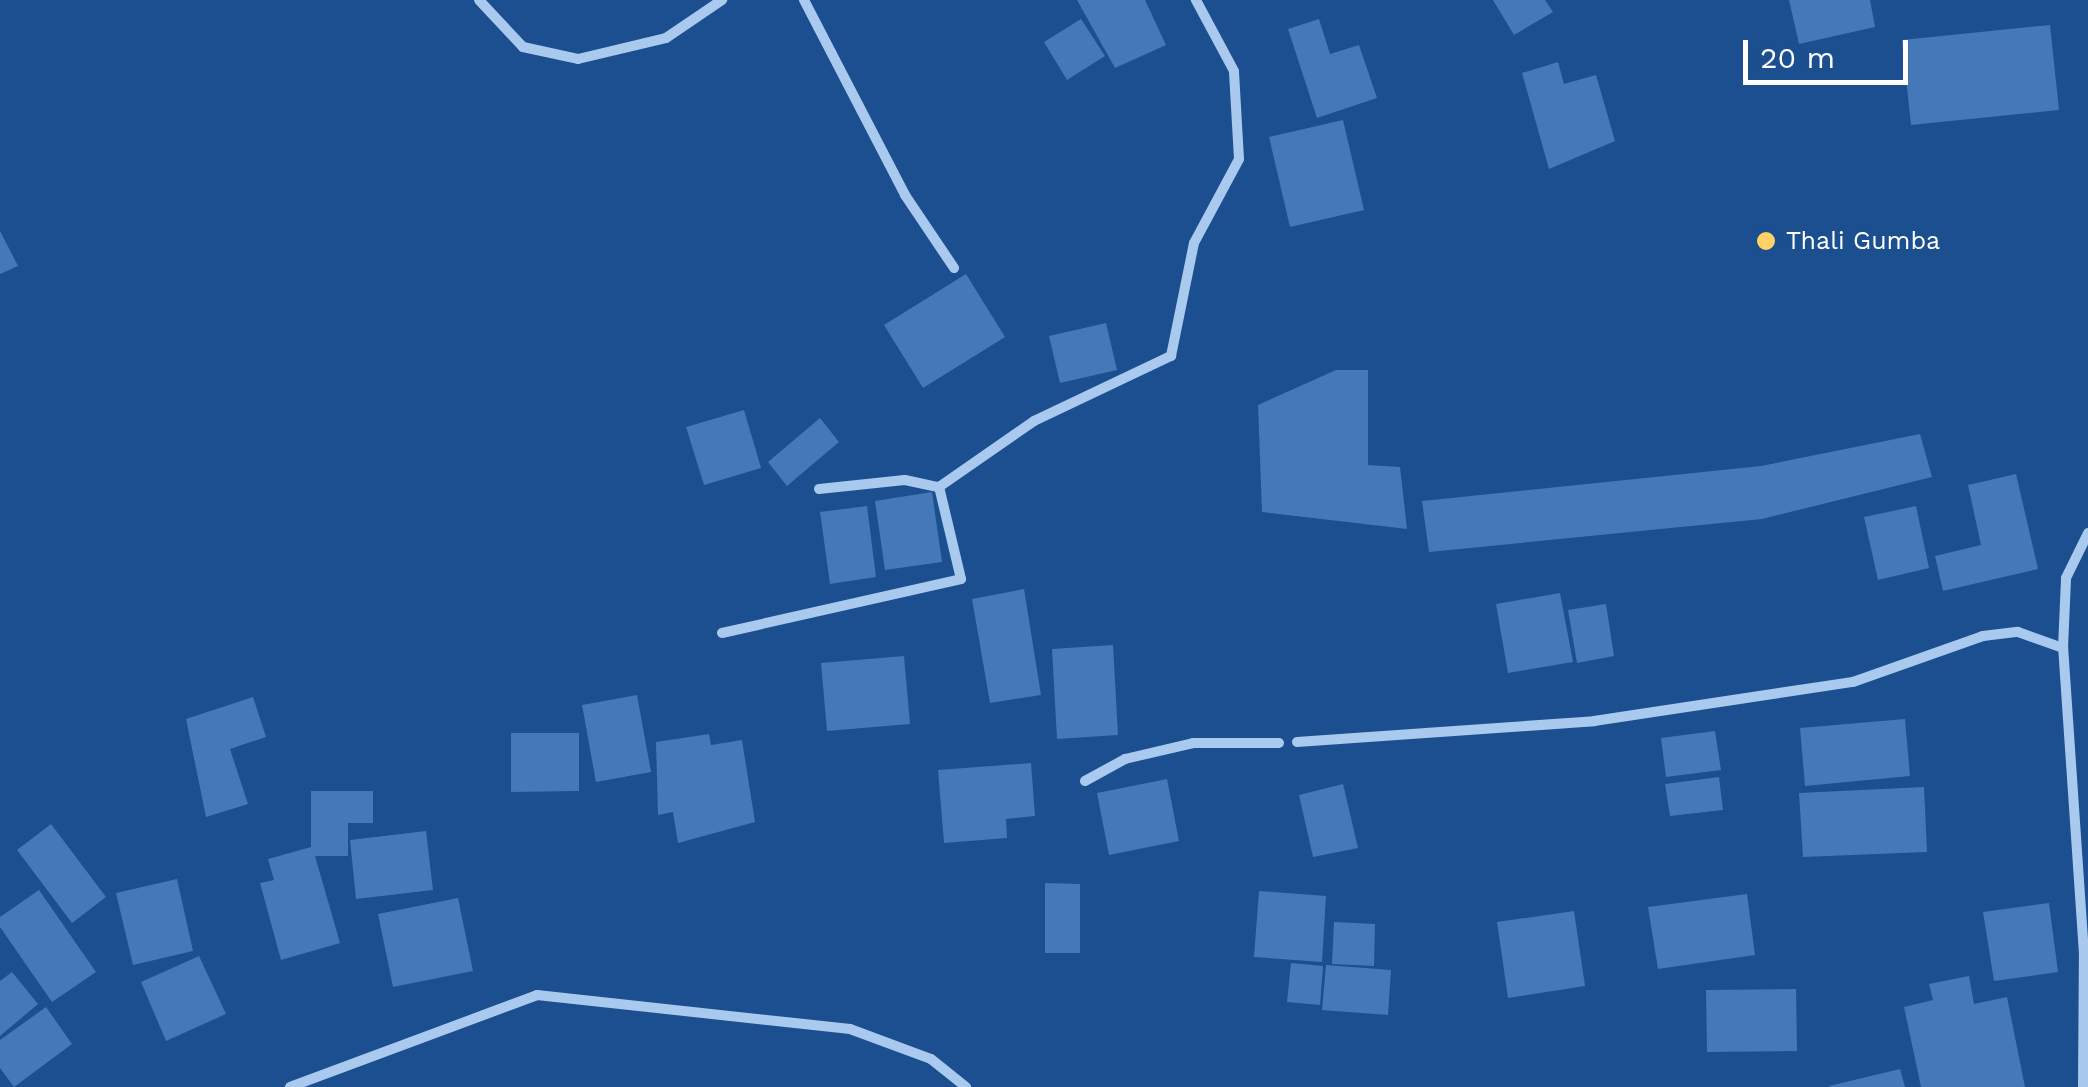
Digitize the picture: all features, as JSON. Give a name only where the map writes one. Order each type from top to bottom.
[{"type":"street","points":[[478,0],[523,47],[578,59],[666,38],[722,0]]},
{"type":"street","points":[[804,0],[904,195],[954,268]]},
{"type":"street","points":[[818,489],[905,480],[939,488],[1034,421],[1170,356],[1194,242],[1239,159],[1234,71],[1196,0]]},
{"type":"street","points":[[722,633],[961,579],[939,488]]},
{"type":"street","points":[[2083,1087],[2084,954],[2063,648],[2066,578],[2088,533]]},
{"type":"street","points":[[1297,742],[1594,721],[1853,682],[1983,636],[2018,632],[2063,648]]},
{"type":"street","points":[[1085,781],[1125,759],[1192,744],[1280,743]]},
{"type":"street","points":[[290,1087],[537,994],[850,1029],[931,1060],[966,1087]]},
{"type":"building","points":[[1077,0],[1145,0],[1166,45],[1115,68]]},
{"type":"building","points":[[1493,0],[1545,0],[1553,12],[1514,35]]},
{"type":"building","points":[[1789,0],[1870,0],[1875,27],[1799,44]]},
{"type":"building","points":[[1081,19],[1105,56],[1067,80],[1044,42]]},
{"type":"building","points":[[1319,19],[1330,54],[1359,45],[1377,98],[1317,118],[1288,29]]},
{"type":"building","points":[[2050,25],[2059,110],[1911,125],[1902,40]]},
{"type":"building","points":[[1558,62],[1564,84],[1596,75],[1615,141],[1549,169],[1522,73]]},
{"type":"building","points":[[1343,120],[1364,210],[1290,227],[1269,137]]},
{"type":"building","points":[[0,231],[18,266],[0,274]]},
{"type":"building","points":[[966,274],[1005,337],[923,388],[884,325]]},
{"type":"building","points":[[1106,323],[1117,370],[1060,383],[1049,336]]},
{"type":"building","points":[[1336,370],[1368,370],[1368,465],[1400,467],[1407,529],[1262,512],[1258,405]]},
{"type":"building","points":[[744,410],[761,468],[704,485],[686,427]]},
{"type":"building","points":[[820,418],[839,442],[787,486],[768,462]]},
{"type":"building","points":[[1920,434],[1932,477],[1762,519],[1429,552],[1422,501],[1761,466]]},
{"type":"building","points":[[2016,474],[2038,569],[1943,591],[1935,556],[1981,545],[1968,485]]},
{"type":"building","points":[[932,492],[942,562],[885,570],[875,501]]},
{"type":"building","points":[[867,506],[876,577],[830,584],[820,512]]},
{"type":"building","points":[[1916,506],[1929,568],[1878,580],[1864,517]]},
{"type":"building","points":[[1024,589],[1041,695],[990,703],[972,599]]},
{"type":"building","points":[[1560,593],[1573,662],[1508,673],[1496,604]]},
{"type":"building","points":[[1606,604],[1614,656],[1577,663],[1568,610]]},
{"type":"building","points":[[1113,645],[1118,735],[1057,739],[1052,649]]},
{"type":"building","points":[[904,656],[910,724],[827,731],[821,663]]},
{"type":"building","points":[[637,695],[651,772],[596,782],[582,705]]},
{"type":"building","points":[[253,697],[266,737],[230,749],[248,804],[206,817],[186,719]]},
{"type":"building","points":[[1905,719],[1910,776],[1805,786],[1800,728]]},
{"type":"building","points":[[1715,731],[1721,770],[1666,777],[1661,738]]},
{"type":"building","points":[[511,733],[579,733],[579,791],[511,792]]},
{"type":"building","points":[[709,734],[711,745],[742,740],[755,822],[678,843],[673,812],[658,815],[656,742]]},
{"type":"building","points":[[1031,763],[1035,816],[1006,819],[1007,838],[944,843],[938,770]]},
{"type":"building","points":[[1719,777],[1723,810],[1670,816],[1665,784]]},
{"type":"building","points":[[1167,779],[1179,841],[1109,855],[1097,793]]},
{"type":"building","points":[[1343,784],[1358,848],[1313,857],[1299,795]]},
{"type":"building","points":[[1924,787],[1927,852],[1803,857],[1799,793]]},
{"type":"building","points":[[311,791],[373,791],[373,823],[348,823],[348,856],[315,856],[340,943],[281,960],[260,883],[274,880],[268,859],[311,847]]},
{"type":"building","points":[[51,824],[106,897],[72,923],[17,850]]},
{"type":"building","points":[[426,831],[433,890],[356,899],[350,840]]},
{"type":"building","points":[[177,879],[193,951],[133,965],[116,893]]},
{"type":"building","points":[[1045,883],[1080,884],[1080,953],[1045,953]]},
{"type":"building","points":[[39,890],[96,972],[52,1002],[0,927],[0,917]]},
{"type":"building","points":[[1259,891],[1326,896],[1322,962],[1254,957]]},
{"type":"building","points":[[1747,894],[1755,955],[1658,969],[1648,907]]},
{"type":"building","points":[[458,898],[473,971],[393,987],[378,914]]},
{"type":"building","points":[[2049,903],[2058,972],[1994,981],[1983,912]]},
{"type":"building","points":[[1574,911],[1585,986],[1508,998],[1497,922]]},
{"type":"building","points":[[1334,922],[1375,924],[1374,966],[1332,964]]},
{"type":"building","points":[[199,956],[226,1014],[166,1041],[141,982]]},
{"type":"building","points":[[1291,963],[1323,966],[1320,1005],[1287,1002]]},
{"type":"building","points":[[1326,965],[1391,970],[1388,1015],[1322,1010]]},
{"type":"building","points":[[12,972],[38,1004],[0,1036],[0,981]]},
{"type":"building","points":[[1969,976],[1974,1004],[2007,997],[2025,1087],[1921,1087],[1904,1007],[1933,1000],[1929,984]]},
{"type":"building","points":[[1796,989],[1797,1051],[1707,1052],[1706,990]]},
{"type":"building","points":[[46,1007],[72,1044],[14,1087],[0,1068],[0,1040]]},
{"type":"building","points":[[1900,1069],[1905,1087],[1829,1086]]},
{"type":"place","name":"Thali Gumba","points":[[1766,241]]}]
